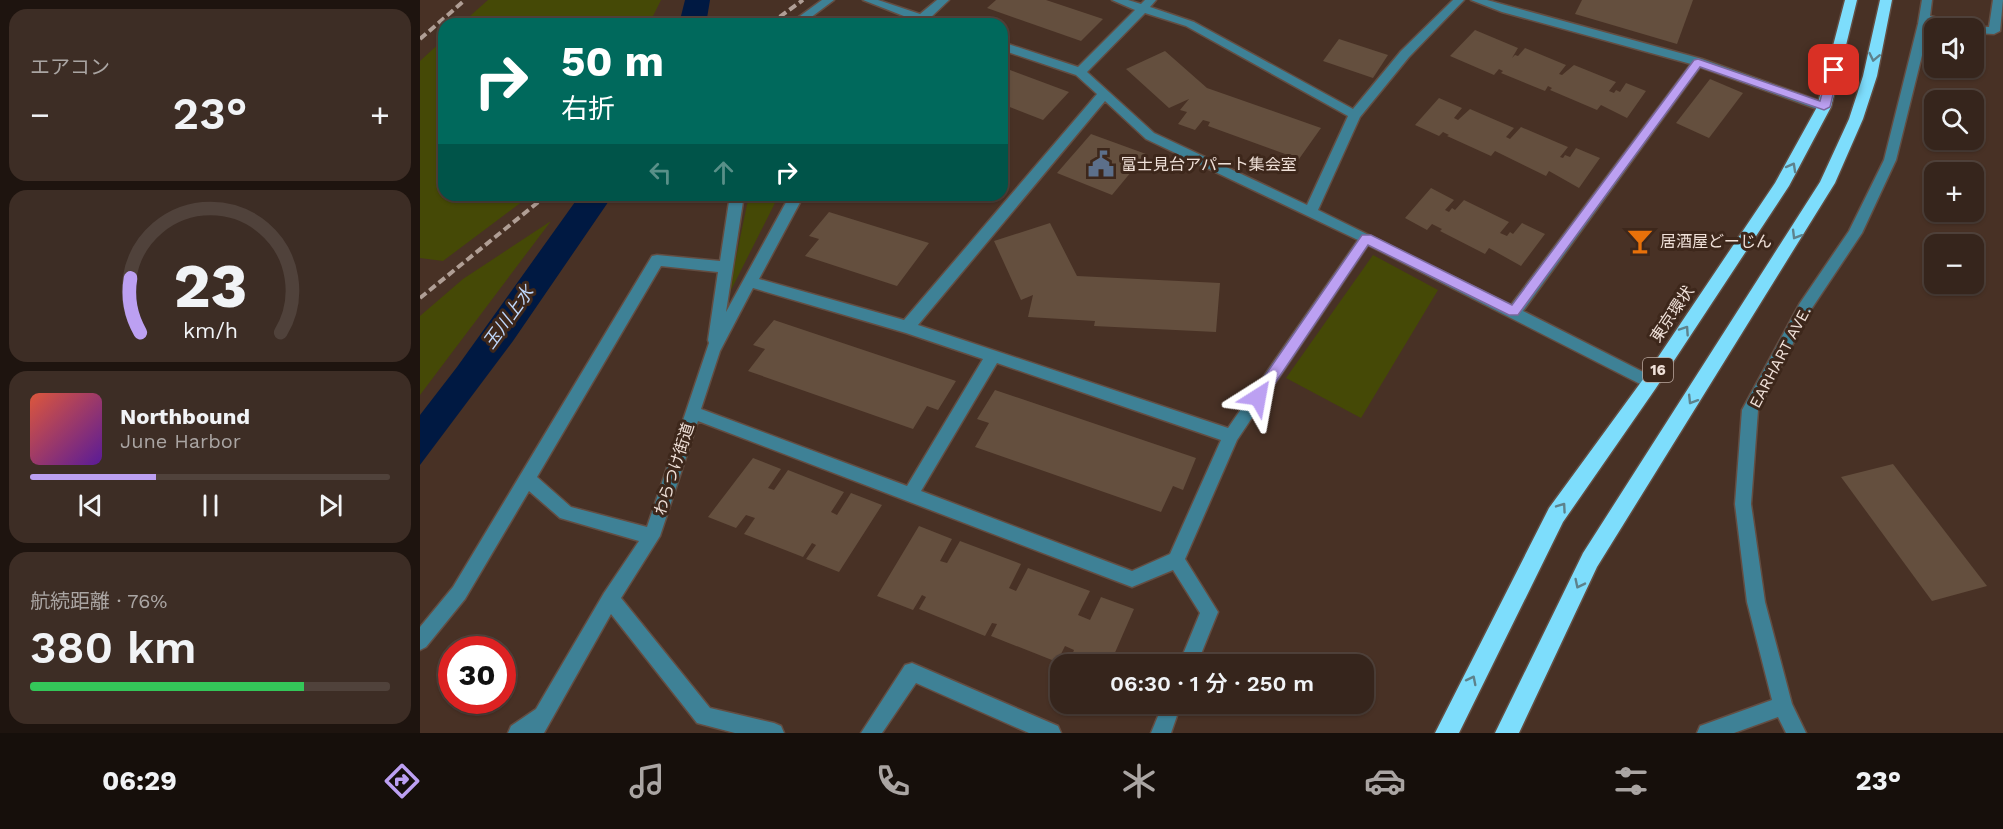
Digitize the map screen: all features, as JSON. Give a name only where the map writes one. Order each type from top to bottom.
[{"type":"highway","name":"東京環状","points":[[1447,733],[1556,516],[1650,383],[1781,186],[1824,107],[1851,0]]},
{"type":"highway","points":[[1507,733],[1590,560],[1827,183],[1856,119],[1867,87],[1886,0]]},
{"type":"street","points":[[804,18],[829,0]]},
{"type":"street","points":[[868,0],[912,18]]},
{"type":"street","points":[[923,18],[944,0]]},
{"type":"street","points":[[1117,0],[1147,4],[1190,24],[1355,115]]},
{"type":"street","points":[[1310,212],[1355,115],[1405,54],[1459,0]]},
{"type":"street","points":[[1476,0],[1698,62],[1824,107]]},
{"type":"street","name":"EARHART AVE.","points":[[1796,733],[1783,706],[1756,602],[1743,504],[1750,410],[1805,307],[1854,233],[1890,160],[1927,0]]},
{"type":"street","points":[[1984,30],[1994,31],[1998,0]]},
{"type":"street","points":[[1080,72],[1147,4]]},
{"type":"street","points":[[1008,48],[1080,72],[1150,136],[1366,238],[1650,383]]},
{"type":"street","points":[[1514,312],[1698,62]]},
{"type":"street","points":[[907,327],[1104,94]]},
{"type":"street","points":[[713,350],[736,201]]},
{"type":"street","name":"わらつけ街道","points":[[533,733],[610,599],[652,536],[713,350],[794,201]]},
{"type":"street","points":[[692,412],[1132,579],[1176,560],[1231,436],[1366,238]]},
{"type":"street","points":[[420,641],[459,593],[657,260],[725,267]]},
{"type":"street","points":[[750,282],[907,327],[1231,436]]},
{"type":"street","points":[[910,495],[993,356]]},
{"type":"street","points":[[527,479],[566,513],[652,536]]},
{"type":"street","points":[[1176,560],[1209,612],[1192,654]]},
{"type":"street","points":[[610,599],[704,716],[774,733]]},
{"type":"street","points":[[871,733],[912,672],[1051,733]]},
{"type":"street","points":[[1707,733],[1783,706]]},
{"type":"street","points":[[518,733],[545,713]]},
{"type":"street","points":[[1161,733],[1168,714]]},
{"type":"shaded area","points":[[488,0],[661,0],[652,18],[468,18]]},
{"type":"shaded area","points":[[438,44],[438,201],[523,201],[443,261],[420,258],[420,61]]},
{"type":"shaded area","points":[[748,201],[776,201],[728,296]]},
{"type":"shaded area","points":[[551,221],[420,395],[420,316],[463,279]]},
{"type":"shaded area","points":[[1373,255],[1438,290],[1361,418],[1286,378]]},
{"type":"water","points":[[685,0],[710,0],[707,18],[680,18]]},
{"type":"water","name":"玉川上水","points":[[576,201],[609,201],[513,341],[420,465],[420,415]]},
{"type":"building","points":[[996,0],[1046,0],[1103,19],[1081,41],[987,8]]},
{"type":"building","points":[[1582,0],[1693,0],[1677,44],[1575,14]]},
{"type":"building","points":[[1475,30],[1518,48],[1512,58],[1515,55],[1518,56],[1525,48],[1566,65],[1559,74],[1562,75],[1574,65],[1616,82],[1609,91],[1614,93],[1616,90],[1620,92],[1626,83],[1646,91],[1627,118],[1601,105],[1597,110],[1550,90],[1552,88],[1548,86],[1545,91],[1501,73],[1503,71],[1499,69],[1494,75],[1450,56]]},
{"type":"building","points":[[1339,39],[1388,55],[1373,78],[1323,61]]},
{"type":"building","points":[[1165,51],[1207,88],[1321,128],[1299,159],[1208,126],[1210,122],[1203,120],[1195,130],[1178,124],[1187,112],[1180,110],[1189,99],[1169,108],[1126,69]]},
{"type":"building","points":[[1008,69],[1069,92],[1043,120],[1008,106]]},
{"type":"building","points":[[1710,79],[1743,93],[1709,138],[1676,123]]},
{"type":"building","points":[[1439,98],[1462,108],[1454,118],[1458,120],[1470,109],[1514,128],[1506,137],[1510,139],[1521,127],[1568,147],[1560,157],[1563,158],[1565,155],[1570,157],[1576,148],[1600,158],[1579,188],[1549,171],[1546,176],[1495,151],[1491,156],[1443,132],[1439,136],[1415,125]]},
{"type":"building","name":"富士見台アパート集会室","points":[[1091,134],[1146,154],[1112,195],[1057,173]]},
{"type":"building","points":[[1431,188],[1454,200],[1445,210],[1449,212],[1452,208],[1455,210],[1464,200],[1509,222],[1500,233],[1507,236],[1510,232],[1513,234],[1522,223],[1545,234],[1521,266],[1489,248],[1485,254],[1440,231],[1442,229],[1432,224],[1427,230],[1405,218]]},
{"type":"building","points":[[829,212],[929,243],[897,286],[805,256],[819,239],[809,236]]},
{"type":"building","points":[[1050,223],[1077,276],[1220,283],[1216,332],[1094,326],[1095,321],[1028,317],[1033,295],[1021,300],[994,241]]},
{"type":"building","points":[[774,320],[956,381],[938,410],[927,406],[913,429],[748,371],[765,349],[753,345]]},
{"type":"building","points":[[995,390],[1196,458],[1183,490],[1173,486],[1161,512],[975,447],[989,423],[977,419]]},
{"type":"building","points":[[753,458],[781,469],[768,488],[774,490],[788,470],[844,492],[831,512],[837,515],[851,493],[882,505],[839,572],[806,559],[816,545],[812,543],[803,557],[744,534],[755,518],[746,515],[736,528],[708,517]]},
{"type":"building","points":[[1893,464],[1987,586],[1932,601],[1841,477]]},
{"type":"building","points":[[919,526],[952,539],[940,561],[947,563],[960,541],[1021,564],[1009,588],[1016,591],[1028,568],[1090,591],[1078,615],[1090,620],[1101,597],[1134,609],[1114,654],[1072,654],[1074,650],[1065,646],[1061,654],[1050,654],[1050,659],[991,636],[997,624],[992,623],[985,636],[919,609],[926,597],[922,595],[913,610],[877,596]]},
{"type":"railway","points":[[444,18],[465,0]]},
{"type":"railway","points":[[778,18],[803,0]]},
{"type":"railway","points":[[420,39],[438,23]]},
{"type":"railway","points":[[420,298],[540,201]]},
{"type":"place","name":"富士見台アパート集会室","points":[[1101,164]]},
{"type":"place","name":"居酒屋どーじん","points":[[1640,241]]},
{"type":"route","points":[[1258,397],[1366,238],[1514,312],[1698,62],[1824,107],[1834,70]]}]
